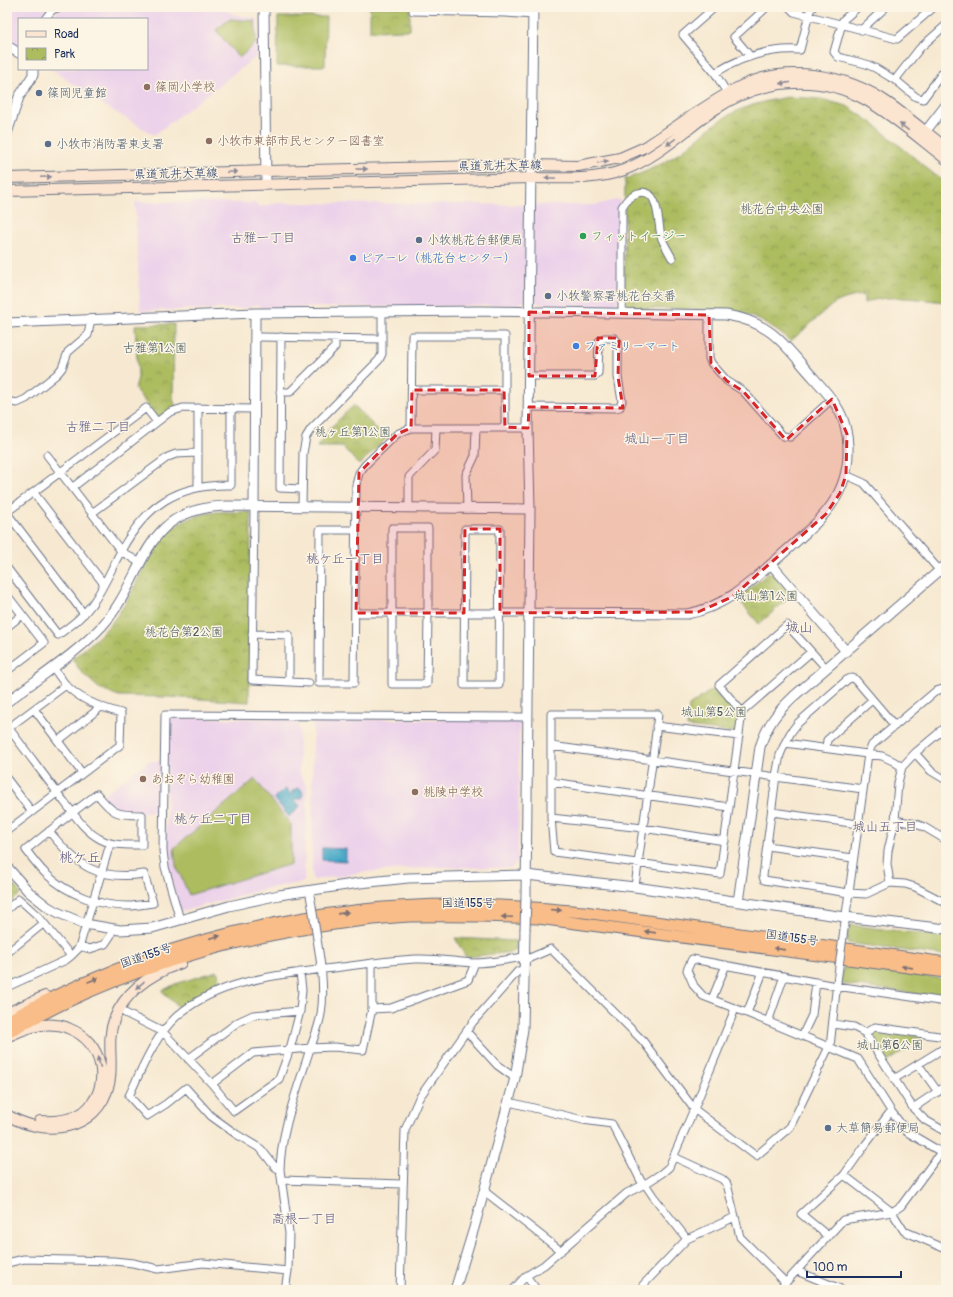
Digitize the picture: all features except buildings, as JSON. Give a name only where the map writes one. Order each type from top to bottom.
[{"type":"highway","name":"国道155号","points":[[7,1021],[67,991],[136,962],[206,939],[271,924],[338,913],[423,906],[469,905],[584,912],[946,963]]},
{"type":"highway","name":"国道155号","points":[[7,1033],[101,986],[142,970],[207,949],[267,936],[345,922],[410,916],[470,915],[538,918],[946,972]]},
{"type":"main road","name":"県道荒井大草線","points":[[7,178],[531,165],[578,166],[620,158],[645,147],[727,93],[754,81],[779,75],[793,74],[826,78],[852,85],[888,102],[946,159]]},
{"type":"main road","name":"県道荒井大草線","points":[[7,191],[597,177],[623,170],[651,156],[716,109],[731,100],[756,89],[781,84],[809,83],[849,92],[866,100],[880,110],[946,148]]},
{"type":"main road","points":[[7,1115],[22,1122],[44,1128],[66,1127],[80,1122],[98,1106],[106,1092],[110,1073],[110,1039],[114,1021],[132,992],[147,979],[165,969],[204,955],[267,936]]},
{"type":"main road","points":[[7,1013],[46,996],[67,991]]},
{"type":"main road","points":[[7,1036],[38,1026],[56,1024],[79,1032],[93,1047],[100,1065],[102,1078],[93,1102],[83,1112],[71,1118],[53,1121],[39,1121],[19,1115],[7,1108]]},
{"type":"street","points":[[46,18],[52,10],[60,7]]},
{"type":"street","points":[[264,7],[266,185]]},
{"type":"street","points":[[413,7],[413,11],[533,11],[528,407],[530,509],[526,717],[526,930],[523,1029],[515,1078],[509,1102],[454,1290]]},
{"type":"street","points":[[715,7],[683,35],[715,73],[727,93]]},
{"type":"street","points":[[750,56],[734,37],[767,7]]},
{"type":"street","points":[[789,7],[794,12],[897,40],[934,7]]},
{"type":"street","points":[[715,73],[732,63],[750,56],[781,50],[800,50],[808,16],[813,7]]},
{"type":"street","points":[[858,7],[845,18],[842,25],[834,52],[838,57],[866,64],[895,80],[916,97],[923,99],[946,69]]},
{"type":"street","points":[[861,30],[886,7]]},
{"type":"street","points":[[895,80],[920,48],[946,25]]},
{"type":"street","points":[[7,46],[18,52]]},
{"type":"street","points":[[7,133],[19,97],[32,75],[33,70]]},
{"type":"street","points":[[923,135],[946,105]]},
{"type":"street","points":[[622,314],[622,207],[632,195],[640,192],[645,193],[652,197],[656,202],[661,238],[672,258]]},
{"type":"street","points":[[302,507],[303,453],[306,437],[311,429],[380,360],[382,354],[382,312]]},
{"type":"street","points":[[7,323],[255,313],[529,312],[726,315],[750,321],[766,329],[789,349],[832,399],[841,415],[847,434],[849,460],[840,493],[826,514],[732,597],[710,609],[687,614],[500,614],[428,612],[356,613]]},
{"type":"street","points":[[255,313],[252,680],[309,683]]},
{"type":"street","points":[[709,315],[709,358],[711,363],[727,381],[743,391],[783,436],[790,437],[832,399]]},
{"type":"street","points":[[7,401],[18,403],[26,400],[57,374],[62,368],[68,352],[88,335],[91,319]]},
{"type":"street","points":[[411,428],[412,336],[505,336],[505,427]]},
{"type":"street","points":[[260,337],[382,339]]},
{"type":"street","points":[[281,337],[280,488],[302,489]]},
{"type":"street","points":[[280,392],[290,392],[335,347],[335,338]]},
{"type":"street","points":[[528,407],[620,407],[622,401],[618,377],[618,342],[615,339],[609,338],[604,338],[599,341],[598,373],[595,376],[529,376]]},
{"type":"street","points":[[412,390],[504,390]]},
{"type":"street","points":[[84,614],[7,513],[146,408],[157,422]]},
{"type":"street","points":[[198,408],[198,487]]},
{"type":"street","points":[[7,568],[58,635],[77,621],[91,605],[132,531],[148,512],[169,498],[198,487],[210,485],[231,485],[231,408]]},
{"type":"street","points":[[72,487],[170,412],[177,409],[254,409]]},
{"type":"street","points":[[356,530],[320,530],[319,683],[354,684],[356,613],[356,530],[356,508],[356,485],[360,473],[365,465],[397,434],[411,428],[528,428]]},
{"type":"street","points":[[408,508],[409,477],[435,450],[436,428]]},
{"type":"street","points":[[467,508],[466,475],[475,456],[476,428]]},
{"type":"street","points":[[92,513],[168,457],[180,454],[197,453]]},
{"type":"street","points":[[47,455],[121,551],[140,563]]},
{"type":"street","points":[[738,902],[760,747],[775,715],[794,696],[943,567],[864,483],[846,475]]},
{"type":"street","points":[[34,493],[104,584]]},
{"type":"street","points":[[7,702],[92,636],[112,613],[149,545],[160,531],[170,523],[196,510],[212,507],[254,506],[530,509]]},
{"type":"street","points":[[392,528],[428,528],[427,684],[392,684],[392,613],[392,528]]},
{"type":"street","points":[[465,529],[500,529],[500,614],[499,685],[464,685],[465,529]]},
{"type":"street","points":[[771,564],[846,651]]},
{"type":"street","points":[[7,595],[44,643],[7,671]]},
{"type":"street","points":[[7,626],[22,615]]},
{"type":"street","points":[[742,712],[720,685],[787,625],[826,668]]},
{"type":"street","points":[[252,634],[289,634],[289,682]]},
{"type":"street","points":[[635,887],[638,863],[652,760],[656,726],[658,714],[551,714],[551,818],[554,852],[638,863],[720,874],[742,712],[811,652]]},
{"type":"street","points":[[7,829],[8,830],[120,745],[121,713],[101,707],[75,693],[66,685],[53,667]]},
{"type":"street","points":[[895,726],[855,679],[852,678],[848,679],[798,723],[791,732],[780,755],[763,876],[764,880],[848,893],[866,894],[890,883],[905,884],[915,887],[946,903]]},
{"type":"street","points":[[49,831],[64,850],[86,866],[102,873],[115,875],[130,876],[144,874],[153,902],[132,906],[112,905],[93,901],[73,893],[51,879],[26,850],[49,831],[73,813],[97,794],[111,810],[117,813],[142,815],[142,845],[110,844],[90,833],[73,813],[57,793],[8,728],[66,685]]},
{"type":"street","points":[[280,1170],[275,1167],[261,1149],[236,1134],[212,1116],[186,1088],[166,1104],[147,1116],[129,1096],[153,1047],[163,1032],[177,1016],[208,995],[240,984],[300,972],[418,959],[475,963],[525,962],[551,949],[643,1041],[694,1109],[756,1156],[790,1127],[829,1047],[848,893],[868,754],[872,745],[936,691],[946,688]]},
{"type":"street","points":[[826,748],[827,740],[872,700]]},
{"type":"street","points":[[58,741],[101,707]]},
{"type":"street","points":[[34,709],[82,773]]},
{"type":"street","points":[[180,920],[164,867],[165,715],[526,717]]},
{"type":"street","points":[[656,726],[739,736]]},
{"type":"street","points":[[890,883],[887,864],[888,852],[895,820],[898,783],[902,767],[915,753],[943,729],[946,737]]},
{"type":"street","points":[[785,743],[882,756],[902,767]]},
{"type":"street","points":[[551,746],[863,789]]},
{"type":"street","points":[[915,753],[931,771],[946,780]]},
{"type":"street","points":[[7,779],[32,812]]},
{"type":"street","points":[[551,782],[729,807]]},
{"type":"street","points":[[772,812],[858,824]]},
{"type":"street","points":[[551,818],[643,828],[725,841]]},
{"type":"street","points":[[895,820],[920,825],[946,840]]},
{"type":"street","points":[[7,987],[71,956],[79,946],[110,844]]},
{"type":"street","points":[[767,846],[854,858]]},
{"type":"street","points":[[7,867],[29,892],[59,913],[86,924],[109,929],[129,931],[152,928],[236,905],[309,890],[408,878],[526,875],[635,887],[845,917],[946,929]]},
{"type":"street","points":[[285,1290],[288,1271],[289,1233],[280,1170],[285,1127],[311,1048],[320,1016],[323,996],[322,969],[309,890]]},
{"type":"street","points":[[7,908],[19,899],[44,923],[71,956]]},
{"type":"street","points":[[7,953],[44,923]]},
{"type":"street","points":[[79,946],[90,949],[105,944],[111,935]]},
{"type":"street","points":[[779,1290],[843,1220],[892,1212],[901,1206],[943,1153],[906,1132],[858,1059],[703,996],[694,986],[687,970],[692,959],[816,982],[946,1002]]},
{"type":"street","points":[[400,1290],[402,1184],[405,1130],[418,1098],[473,1022],[525,962]]},
{"type":"street","points":[[212,1084],[253,1053],[290,1049],[334,1047],[363,1050],[372,1009],[372,963]]},
{"type":"street","points":[[372,1009],[391,1008],[468,980],[475,963]]},
{"type":"street","points":[[712,999],[726,966]]},
{"type":"street","points":[[125,1013],[163,1032],[212,1084],[234,1111],[279,1080],[290,1049],[300,1011],[302,990],[300,972]]},
{"type":"street","points":[[747,1013],[763,972]]},
{"type":"street","points":[[768,1022],[784,976]]},
{"type":"street","points":[[802,1036],[812,1014],[816,982]]},
{"type":"street","points":[[513,1290],[526,1276],[544,1265],[627,1193],[662,1173],[668,1167],[674,1157],[694,1109],[734,1008]]},
{"type":"street","points":[[188,1059],[238,1022],[253,1015],[300,1011]]},
{"type":"street","points":[[833,1024],[854,1027],[865,1033],[913,1108],[925,1120],[946,1132]]},
{"type":"street","points":[[865,1033],[875,1027],[946,1037]]},
{"type":"street","points":[[467,1032],[497,1065],[515,1078]]},
{"type":"street","points":[[894,1080],[946,1047]]},
{"type":"street","points":[[913,1108],[943,1091],[918,1064]]},
{"type":"street","points":[[509,1102],[582,1120],[612,1124],[644,1184],[687,1239]]},
{"type":"street","points":[[828,1236],[801,1214],[844,1176],[891,1111]]},
{"type":"street","points":[[939,1129],[946,1124]]},
{"type":"street","points":[[674,1157],[722,1179],[727,1184],[740,1237],[786,1282]]},
{"type":"street","points":[[844,1176],[892,1212],[904,1231],[946,1249]]},
{"type":"street","points":[[282,1180],[402,1184]]},
{"type":"street","points":[[484,1191],[561,1251]]},
{"type":"street","points":[[647,1290],[643,1285],[687,1239],[735,1217]]},
{"type":"street","points":[[7,1263],[24,1259],[114,1261],[133,1263],[158,1269],[203,1263],[288,1271]]},
{"type":"street","points":[[797,1271],[843,1290]]},
{"type":"street","points":[[526,1276],[536,1290]]},
{"type":"highlighted area","points":[[529,312],[709,315],[711,363],[727,381],[743,391],[786,440],[832,399],[847,434],[846,475],[840,493],[826,514],[732,597],[698,612],[500,613],[500,529],[465,529],[464,613],[356,613],[359,473],[397,434],[411,428],[412,390],[504,390],[505,427],[528,428],[529,407],[623,408],[618,377],[619,338],[598,338],[595,376],[529,376]]},
{"type":"shaded area","points":[[7,7],[51,7],[45,18],[18,18],[18,47],[7,41]]},
{"type":"shaded area","name":"篠岡小学校","points":[[217,7],[230,13],[258,19],[257,56],[154,135],[105,106],[52,70],[148,70],[148,18],[51,18],[61,8]]},
{"type":"shaded area","points":[[621,199],[619,206],[617,305],[615,307],[541,305],[537,302],[522,302],[519,305],[261,308],[258,305],[252,305],[249,308],[140,311],[135,202],[256,203],[259,207],[278,203],[595,205]]},
{"type":"shaded area","points":[[170,718],[299,719],[299,773],[307,786],[307,831],[305,838],[304,882],[264,889],[183,911],[180,910],[170,875],[166,854],[167,720]]},
{"type":"shaded area","name":"桃陵中学校","points":[[316,719],[517,720],[519,723],[518,861],[511,868],[436,867],[365,872],[314,880],[312,877],[313,721]]},
{"type":"shaded area","name":"あおぞら幼稚園","points":[[147,761],[161,761],[161,812],[125,812],[114,809],[102,795],[147,763]]},
{"type":"green space","points":[[370,7],[410,7],[410,30],[370,31]]},
{"type":"green space","points":[[278,17],[326,17],[325,66],[277,66]]},
{"type":"green space","points":[[230,19],[255,21],[256,43],[239,58],[216,30]]},
{"type":"green space","name":"桃花台中央公園","points":[[789,97],[821,99],[847,106],[871,122],[946,184],[946,302],[884,298],[864,303],[864,295],[852,297],[832,305],[791,341],[760,320],[745,314],[727,310],[626,308],[624,306],[625,179],[647,171],[669,160],[718,122],[734,112],[770,100]]},
{"type":"green space","name":"古雅第1公園","points":[[174,324],[173,399],[176,407],[159,417],[156,417],[135,389],[138,377],[135,325]]},
{"type":"green space","name":"桃ヶ丘第1公園","points":[[354,405],[386,439],[359,465],[343,447],[317,447],[330,428]]},
{"type":"green space","name":"桃花台第2公園","points":[[218,512],[250,512],[251,516],[249,702],[168,697],[119,696],[100,689],[82,673],[72,659],[97,638],[114,620],[155,548],[166,535],[179,524],[196,516]]},
{"type":"green space","name":"城山第1公園","points":[[768,573],[773,573],[792,595],[759,624],[739,600],[740,597]]},
{"type":"green space","name":"城山第5公園","points":[[716,687],[739,713],[738,733],[687,727],[689,706]]},
{"type":"green space","points":[[255,779],[291,825],[291,864],[189,895],[176,866],[174,848]]},
{"type":"green space","points":[[7,878],[21,894],[7,905]]},
{"type":"green space","points":[[851,925],[946,937],[946,956],[847,943],[848,927]]},
{"type":"green space","points":[[455,938],[516,941],[516,950],[513,952],[466,957]]},
{"type":"green space","points":[[844,965],[946,979],[946,998],[843,984],[841,981]]},
{"type":"green space","points":[[217,971],[222,984],[208,989],[179,1008],[162,991],[175,984]]},
{"type":"green space","name":"城山第6公園","points":[[876,1030],[925,1037],[886,1063],[870,1037],[872,1032]]},
{"type":"water","points":[[297,788],[301,789],[303,793],[302,798],[294,799],[300,806],[289,817],[274,798],[286,789],[292,796],[292,791]]},
{"type":"water","points":[[322,848],[346,849],[346,861],[322,860]]},
{"type":"place","name":"篠岡小学校","points":[[147,87]]},
{"type":"place","name":"篠岡児童館","points":[[39,93]]},
{"type":"place","name":"小牧市東部市民センター図書室","points":[[209,141]]},
{"type":"place","name":"小牧市消防署東支署","points":[[48,144]]},
{"type":"place","name":"フィットイージー","points":[[583,236]]},
{"type":"place","name":"小牧桃花台郵便局","points":[[419,240]]},
{"type":"place","name":"ピアーレ（桃花台センター）","points":[[353,258]]},
{"type":"place","name":"小牧警察署桃花台交番","points":[[548,296]]},
{"type":"place","name":"ファミリーマート","points":[[576,346]]},
{"type":"place","name":"あおぞら幼稚園","points":[[143,779]]},
{"type":"place","name":"桃陵中学校","points":[[415,792]]},
{"type":"place","name":"大草簡易郵便局","points":[[828,1128]]},
{"type":"district","name":"古雅一丁目","points":[[263,238]]},
{"type":"district","name":"古雅二丁目","points":[[98,427]]},
{"type":"district","name":"城山一丁目","points":[[657,439]]},
{"type":"district","name":"桃ケ丘一丁目","points":[[345,559]]},
{"type":"district","name":"城山","points":[[799,627]]},
{"type":"district","name":"桃ケ丘二丁目","points":[[213,819]]},
{"type":"district","name":"城山五丁目","points":[[885,827]]},
{"type":"district","name":"桃ケ丘","points":[[80,857]]},
{"type":"district","name":"高根一丁目","points":[[304,1219]]}]
